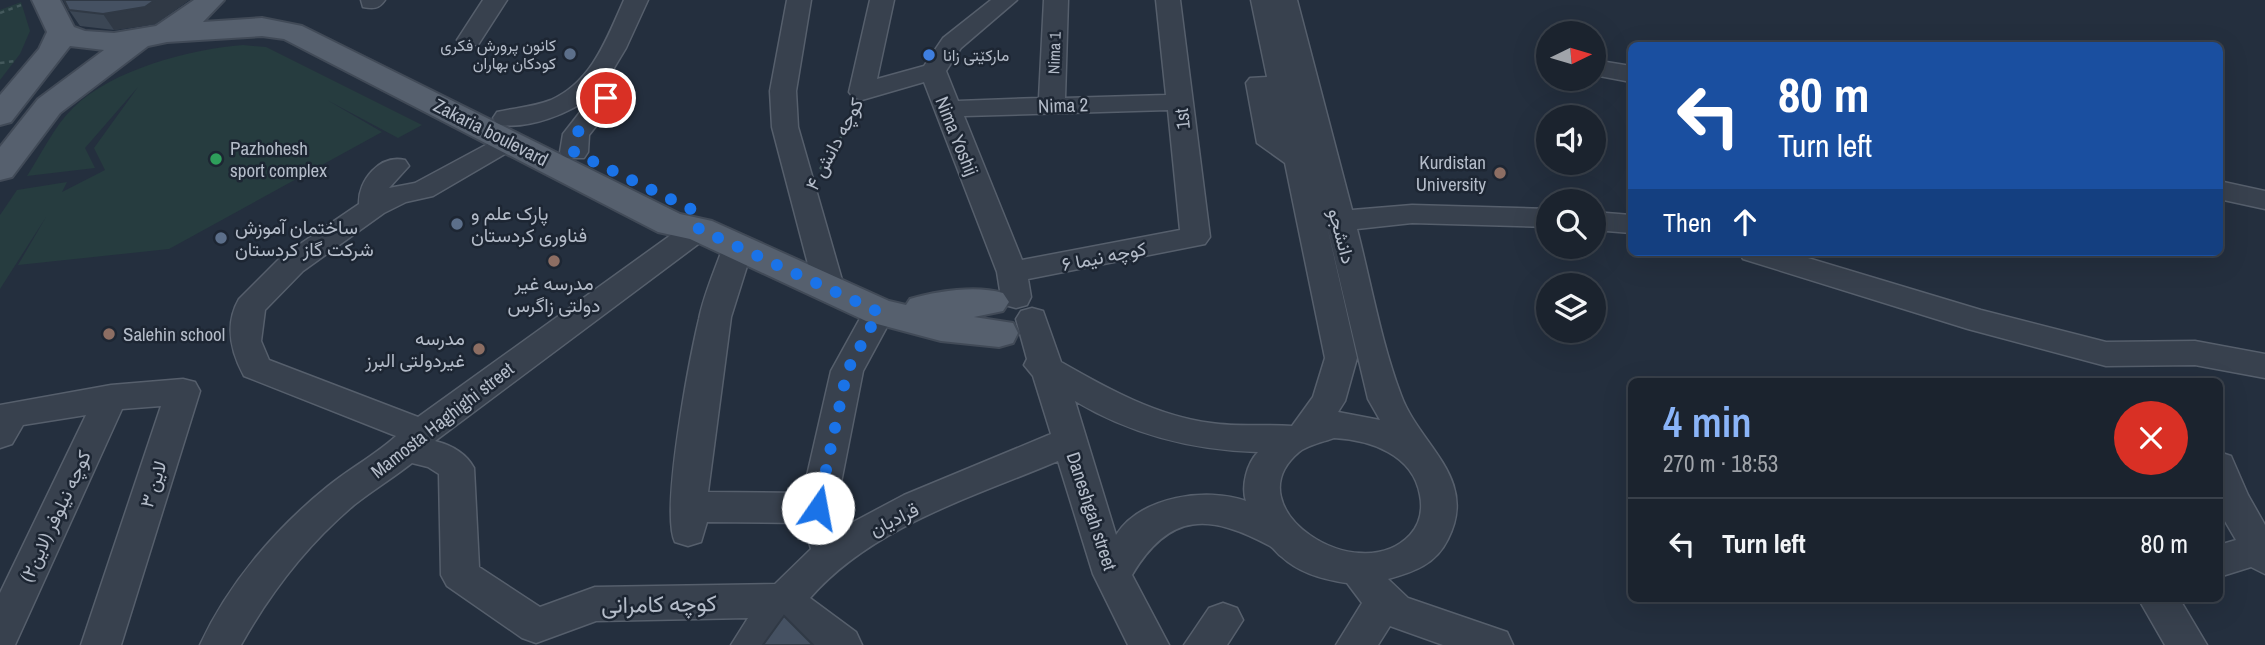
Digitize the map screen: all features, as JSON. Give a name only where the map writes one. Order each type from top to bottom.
[{"type":"main road","points":[[0,170],[49,106],[153,35],[196,14],[210,0]]},
{"type":"main road","points":[[2,113],[53,51],[61,32],[33,3]]},
{"type":"main road","points":[[244,28],[243,23],[268,3]]},
{"type":"main road","name":"Zakaria boulevard","points":[[268,3],[507,130],[671,224],[699,229]]},
{"type":"main road","name":"Zakaria boulevard","points":[[61,32],[79,40],[107,42],[153,35],[244,28],[292,32],[507,130],[574,152],[691,209],[699,229]]},
{"type":"main road","points":[[2,113],[17,101],[36,96],[48,98],[49,106]]},
{"type":"main road","points":[[699,229],[879,312],[941,327],[1009,309]]},
{"type":"street","points":[[469,40],[495,0]]},
{"type":"street","points":[[415,440],[256,368],[245,341],[250,307],[292,264],[374,207],[398,195],[423,190],[507,130],[535,114],[563,105],[611,77],[636,0]]},
{"type":"street","points":[[574,152],[576,134],[655,0]]},
{"type":"street","points":[[799,0],[783,92],[785,127],[805,191]]},
{"type":"street","name":"کوچه دانش ۴","points":[[862,92],[882,0]]},
{"type":"street","name":"Nima Yoshij","points":[[1005,0],[952,43],[933,71],[1009,309]]},
{"type":"street","name":"Nima 1","points":[[1052,105],[1056,0]]},
{"type":"street","name":"1st","points":[[1168,0],[1195,237]]},
{"type":"street","points":[[1244,0],[1270,143],[1297,159]]},
{"type":"street","name":"دانشجو","points":[[1263,0],[1341,358],[1328,401],[1298,434]]},
{"type":"street","name":"دانشجو","points":[[1285,0],[1385,399],[1424,462]]},
{"type":"street","points":[[1606,69],[1628,73]]},
{"type":"street","points":[[862,92],[933,71]]},
{"type":"street","name":"Nima 2","points":[[946,109],[1180,102]]},
{"type":"street","points":[[374,207],[372,194],[379,179],[395,166]]},
{"type":"street","name":"کوچه دانش ۴","points":[[805,191],[829,287]]},
{"type":"street","points":[[2223,191],[2265,200]]},
{"type":"street","points":[[1339,220],[1412,214],[1536,218]]},
{"type":"street","points":[[1606,223],[1628,224]]},
{"type":"street","name":"Mamosta Haghighi street","points":[[220,645],[238,611],[285,550],[341,496],[699,229]]},
{"type":"street","name":"کوچه نیما ۶","points":[[1009,309],[1195,237]]},
{"type":"street","points":[[738,247],[715,317],[689,519],[818,508]]},
{"type":"street","points":[[1767,256],[1979,321],[2106,354],[2183,368],[2265,366]]},
{"type":"street","name":"Daneshgah street","points":[[1009,309],[1047,372],[1112,574],[1134,622],[1149,645]]},
{"type":"street","points":[[831,554],[818,508],[847,371],[879,312]]},
{"type":"street","points":[[1047,372],[1169,429],[1213,437],[1298,434],[1332,425],[1357,426],[1383,433],[1405,445],[1424,462],[1438,485],[1441,510],[1434,534],[1416,554],[1390,566],[1359,570],[1328,565],[1279,534],[1236,512],[1194,509],[1159,520],[1133,540],[1112,574]]},
{"type":"street","name":"لاین ۳","points":[[101,645],[183,391],[111,398]]},
{"type":"street","points":[[0,435],[12,414],[111,398]]},
{"type":"street","name":"کوچه نیلوفر (لاین۲)","points":[[0,634],[111,398]]},
{"type":"street","points":[[1279,534],[1266,513],[1261,492],[1263,472],[1272,454],[1298,434]]},
{"type":"street","name":"کوچه کامرانی","points":[[415,440],[456,468],[460,575],[532,636],[595,604],[785,601]]},
{"type":"street","name":"قرادیان","points":[[751,645],[785,601],[831,554],[889,519],[1070,441]]},
{"type":"street","points":[[2223,477],[2231,499],[2262,553],[2223,560]]},
{"type":"street","points":[[1359,570],[1384,603],[1407,617],[1493,645]]},
{"type":"street","points":[[785,601],[842,645]]},
{"type":"street","points":[[2160,602],[2187,645]]},
{"type":"street","points":[[1356,645],[1384,603]]},
{"type":"path","points":[[19,0],[33,3]]},
{"type":"path","points":[[0,13],[33,3]]},
{"type":"path","points":[[0,62],[12,62]]},
{"type":"path","name":"کوچه دانش ۴","points":[[805,191],[840,139],[862,92]]},
{"type":"green space","points":[[21,2],[30,31],[20,54],[0,80],[0,10]]},
{"type":"green space","name":"Pazhohesh sport complex","points":[[243,45],[266,47],[422,125],[398,138],[327,100],[382,132],[169,249],[18,265],[46,217],[0,289],[0,215],[17,190],[67,182],[62,192],[105,170],[94,148],[138,87],[85,148],[95,168],[27,176],[66,115],[89,95],[130,72],[199,51]]},
{"type":"building","points":[[64,0],[155,0],[145,7],[103,14],[69,10]]},
{"type":"building","points":[[784,616],[813,645],[763,645]]},
{"type":"place","name":"کانون پرورش فکری کودکان بهاران","points":[[570,54]]},
{"type":"place","name":"مارکێتی زانا","points":[[929,55]]},
{"type":"place","name":"Pazhohesh sport complex","points":[[216,159]]},
{"type":"place","name":"Kurdistan University","points":[[1500,173]]},
{"type":"place","name":"پارک علم و فناوری کردستان","points":[[457,224]]},
{"type":"place","name":"ساختمان آموزش شرکت گاز کردستان","points":[[221,238]]},
{"type":"place","name":"مدرسه غیر دولتی زاگرس","points":[[554,261]]},
{"type":"place","name":"Salehin school","points":[[109,334]]},
{"type":"place","name":"مدرسه غیردولتی البرز","points":[[479,349]]},
{"type":"route","points":[[606,98],[589,115],[576,134],[574,152],[691,209],[699,229],[879,312],[847,371],[818,508]]}]
